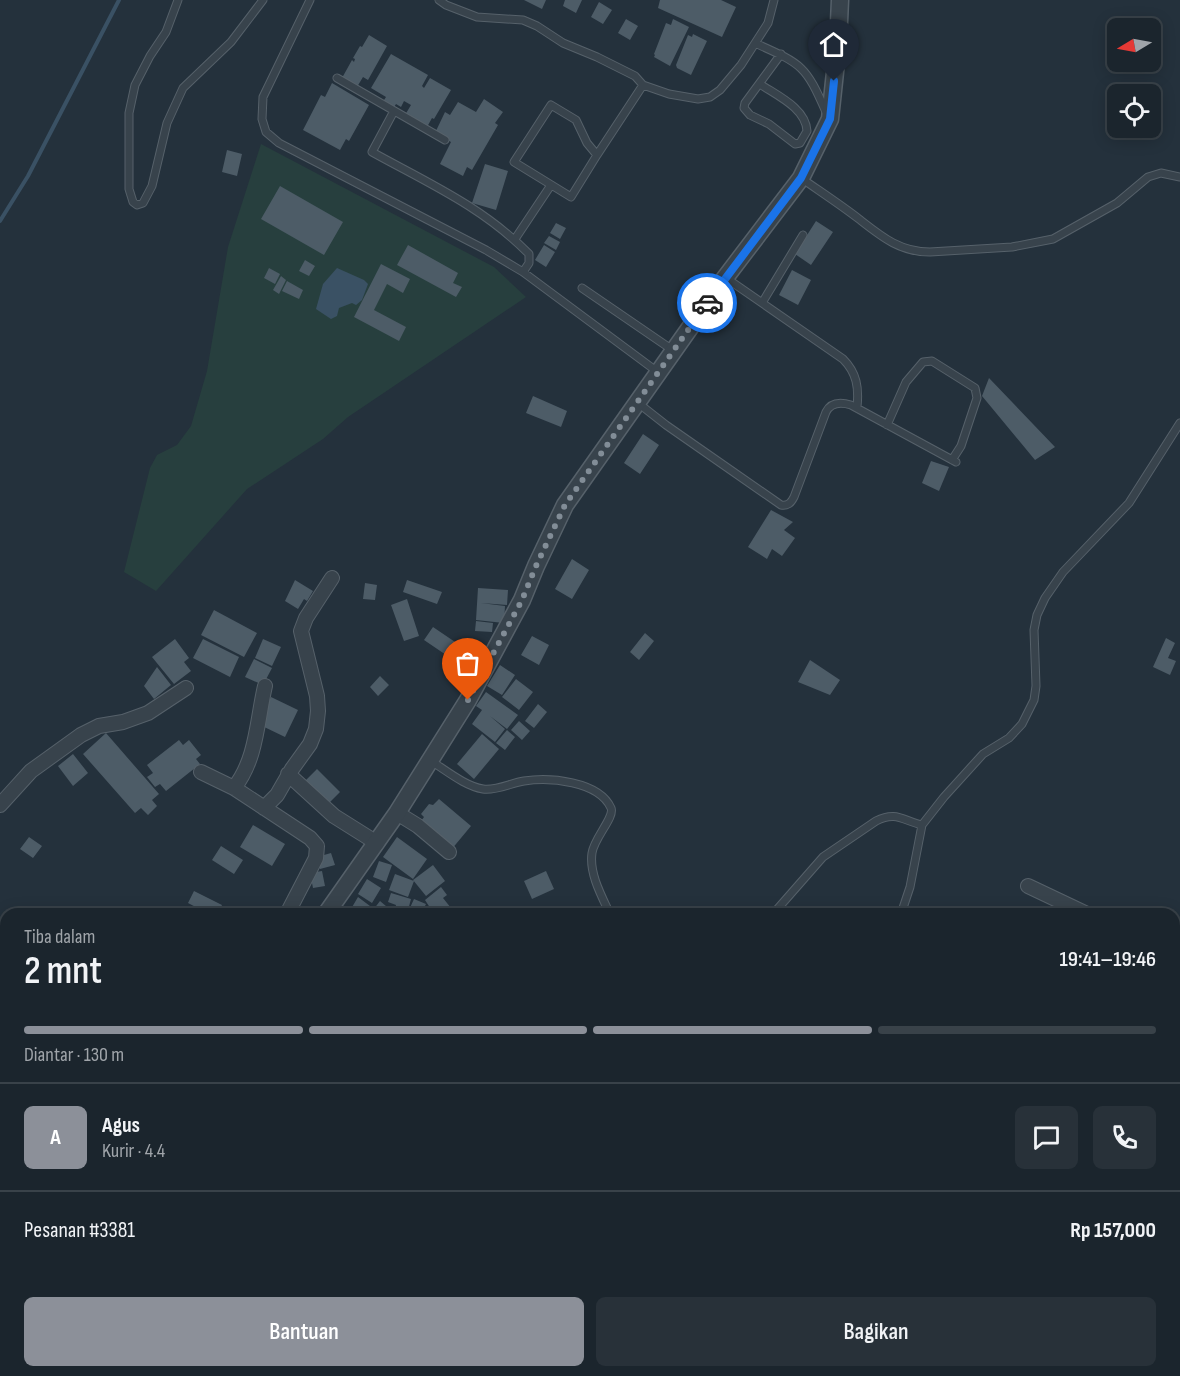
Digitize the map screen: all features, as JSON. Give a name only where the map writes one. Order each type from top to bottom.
[{"type":"street","points":[[330,908],[397,813],[468,700],[522,600],[565,505],[725,278],[801,178],[830,119],[840,0]]},
{"type":"street","points":[[264,808],[277,795],[288,774],[310,744],[317,720],[317,696],[301,631],[302,625],[332,578]]},
{"type":"street","points":[[234,788],[242,778],[250,759],[265,686]]},
{"type":"street","points":[[0,805],[31,771],[91,729],[123,722],[148,713],[186,688]]},
{"type":"street","points":[[201,772],[234,788],[310,838],[318,849],[313,866],[290,908]]},
{"type":"street","points":[[288,774],[334,816],[377,843]]},
{"type":"street","points":[[397,813],[418,826],[449,852]]},
{"type":"street","points":[[1028,886],[1074,908]]},
{"type":"lane","points":[[178,0],[166,32],[135,85],[129,113],[129,189],[133,202],[137,205],[143,203],[153,186],[167,123],[183,88],[231,42],[263,0]]},
{"type":"lane","points":[[310,0],[263,98],[262,119],[266,132],[279,143],[486,250],[523,273],[659,373]]},
{"type":"lane","points":[[439,0],[477,17],[515,18],[530,22],[563,43],[635,76],[643,85],[686,98],[698,99],[710,97],[725,85],[757,44],[768,22],[774,0]]},
{"type":"lane","points":[[757,44],[792,59],[811,78],[830,119]]},
{"type":"lane","points":[[760,84],[794,107],[803,117],[807,131],[800,143],[795,144],[769,124],[745,111],[745,103],[781,54]]},
{"type":"lane","points":[[337,78],[445,140]]},
{"type":"lane","points":[[597,155],[587,143],[576,120],[551,105],[514,162],[571,197],[643,85]]},
{"type":"lane","points":[[394,111],[372,152],[472,206],[515,239],[529,254],[530,263],[523,273]]},
{"type":"lane","points":[[801,178],[890,242],[907,250],[930,252],[1012,247],[1053,239],[1117,203],[1148,177],[1161,173],[1180,177]]},
{"type":"lane","points":[[515,239],[551,185]]},
{"type":"lane","points":[[762,303],[803,235]]},
{"type":"lane","points":[[725,278],[848,364],[856,378],[859,390],[856,407]]},
{"type":"lane","points":[[582,288],[674,351]]},
{"type":"lane","points":[[638,403],[777,502],[786,505],[791,503],[798,489],[828,408],[840,403],[856,407],[887,425],[954,461],[977,398],[975,388],[932,361],[923,362],[906,382],[887,425]]},
{"type":"lane","points":[[903,908],[910,887],[922,825],[983,754],[1009,738],[1022,724],[1034,700],[1035,630],[1037,615],[1044,597],[1063,572],[1129,503],[1180,423]]},
{"type":"lane","points":[[430,761],[465,782],[480,788],[489,789],[521,782],[546,780],[582,785],[599,794],[611,808],[612,815],[596,837],[592,867],[607,908]]},
{"type":"lane","points":[[778,908],[823,856],[876,821],[885,816],[896,815],[922,825]]},
{"type":"green space","points":[[261,144],[494,267],[526,297],[348,417],[323,439],[247,489],[156,591],[124,572],[150,468],[157,455],[177,445],[191,426],[207,371],[228,247]]},
{"type":"water","points":[[337,268],[368,284],[362,300],[356,305],[352,303],[339,308],[337,316],[331,319],[316,309],[323,284]]},
{"type":"building","points":[[524,0],[546,0],[542,9]]},
{"type":"building","points":[[565,0],[582,0],[576,13],[563,6]]},
{"type":"building","points":[[660,0],[721,0],[736,7],[722,37],[658,8]]},
{"type":"building","points":[[599,2],[612,10],[603,24],[591,17]]},
{"type":"building","points":[[626,19],[638,26],[630,40],[618,33]]},
{"type":"building","points":[[673,19],[689,27],[670,66],[654,57],[654,54],[666,23],[671,25]]},
{"type":"building","points":[[693,34],[707,41],[691,75],[677,68],[676,65],[688,35],[692,37]]},
{"type":"building","points":[[369,35],[387,46],[368,80],[363,77],[357,87],[342,78]]},
{"type":"building","points":[[391,54],[428,75],[422,86],[424,88],[430,78],[451,90],[427,127],[405,115],[411,105],[404,101],[401,107],[396,104],[393,109],[382,103],[386,97],[371,88]]},
{"type":"building","points":[[332,83],[369,105],[349,141],[346,139],[340,150],[303,130],[321,95],[325,97]]},
{"type":"building","points":[[484,99],[503,112],[495,123],[498,125],[472,170],[467,167],[463,176],[440,164],[451,142],[435,133],[445,112],[450,115],[458,102],[476,112]]},
{"type":"building","points":[[227,150],[242,154],[237,176],[222,172]]},
{"type":"building","points":[[485,164],[508,171],[496,210],[472,203]]},
{"type":"building","points":[[280,186],[343,222],[324,255],[261,219]]},
{"type":"building","points":[[816,221],[833,232],[811,265],[795,254]]},
{"type":"building","points":[[556,223],[566,228],[560,239],[550,233]]},
{"type":"building","points":[[549,236],[560,242],[556,250],[544,243]]},
{"type":"building","points":[[408,245],[458,273],[453,283],[462,287],[456,297],[397,265]]},
{"type":"building","points":[[544,245],[555,252],[546,267],[535,260]]},
{"type":"building","points":[[305,260],[315,266],[309,276],[299,271]]},
{"type":"building","points":[[381,264],[410,279],[403,293],[387,284],[374,310],[406,327],[399,341],[354,317]]},
{"type":"building","points":[[269,268],[280,274],[275,284],[264,278]]},
{"type":"building","points":[[792,270],[811,280],[798,305],[779,295]]},
{"type":"building","points":[[281,276],[286,280],[279,294],[273,290]]},
{"type":"building","points":[[287,281],[303,290],[299,299],[282,291]]},
{"type":"building","points":[[989,378],[1055,447],[1035,460],[982,396]]},
{"type":"building","points":[[533,396],[567,411],[561,427],[526,413]]},
{"type":"building","points":[[643,434],[659,445],[640,474],[624,463]]},
{"type":"building","points":[[931,461],[949,467],[939,491],[922,483]]},
{"type":"building","points":[[771,510],[793,522],[784,530],[795,538],[782,556],[772,549],[767,559],[748,547]]},
{"type":"building","points":[[572,559],[589,570],[572,599],[555,589]]},
{"type":"building","points":[[295,580],[313,591],[298,609],[285,601]]},
{"type":"building","points":[[407,580],[442,592],[437,604],[403,592]]},
{"type":"building","points":[[365,583],[377,585],[375,600],[363,599]]},
{"type":"building","points":[[478,588],[508,590],[507,605],[481,603],[505,606],[504,623],[476,620]]},
{"type":"building","points":[[407,599],[419,636],[404,641],[391,605]]},
{"type":"building","points":[[214,610],[257,633],[244,657],[201,635]]},
{"type":"building","points":[[476,621],[493,623],[492,632],[475,631]]},
{"type":"building","points":[[433,627],[461,646],[452,659],[424,640]]},
{"type":"building","points":[[645,633],[654,641],[639,660],[630,652]]},
{"type":"building","points":[[532,636],[549,645],[539,665],[521,655]]},
{"type":"building","points":[[1166,638],[1175,643],[1168,658],[1176,661],[1170,675],[1153,667]]},
{"type":"building","points":[[175,639],[189,658],[184,662],[191,671],[174,684],[152,657]]},
{"type":"building","points":[[203,639],[239,657],[230,677],[193,658]]},
{"type":"building","points":[[263,639],[281,647],[272,666],[255,658]]},
{"type":"building","points":[[254,659],[272,668],[263,685],[245,677]]},
{"type":"building","points":[[810,660],[840,680],[830,695],[798,682]]},
{"type":"building","points":[[500,665],[515,675],[502,695],[487,686]]},
{"type":"building","points":[[157,667],[171,685],[154,699],[144,686]]},
{"type":"building","points":[[380,676],[389,685],[378,696],[370,687]]},
{"type":"building","points":[[516,679],[533,692],[519,710],[502,697]]},
{"type":"building","points":[[486,692],[518,715],[507,729],[490,716],[505,729],[495,742],[472,724],[482,710],[476,706]]},
{"type":"building","points":[[271,697],[298,710],[285,737],[258,724]]},
{"type":"building","points":[[538,704],[547,712],[534,728],[525,721]]},
{"type":"building","points":[[519,721],[530,731],[522,740],[511,730]]},
{"type":"building","points":[[507,730],[515,737],[505,750],[496,743]]},
{"type":"building","points":[[106,733],[159,794],[152,800],[157,806],[148,815],[141,808],[135,813],[83,754]]},
{"type":"building","points":[[482,734],[499,749],[474,779],[457,764]]},
{"type":"building","points":[[179,740],[183,745],[189,740],[201,755],[196,759],[200,764],[166,791],[160,784],[155,787],[147,777],[153,773],[147,765]]},
{"type":"building","points":[[73,754],[88,773],[73,786],[58,766]]},
{"type":"building","points":[[317,769],[340,792],[326,806],[303,783]]},
{"type":"building","points":[[439,799],[471,826],[451,850],[419,824],[424,817],[421,814],[429,804],[433,805]]},
{"type":"building","points":[[253,825],[285,844],[272,866],[240,847]]},
{"type":"building","points":[[29,837],[42,846],[33,858],[20,849]]},
{"type":"building","points":[[397,837],[427,859],[413,879],[383,857]]},
{"type":"building","points":[[221,846],[243,860],[234,874],[212,860]]},
{"type":"building","points":[[331,853],[335,865],[320,869],[317,857]]},
{"type":"building","points":[[379,861],[392,865],[386,882],[373,877]]},
{"type":"building","points":[[433,865],[445,881],[426,896],[413,880]]},
{"type":"building","points":[[322,871],[325,886],[313,888],[310,873]]},
{"type":"building","points":[[546,871],[554,889],[532,899],[524,881]]},
{"type":"building","points":[[395,874],[414,881],[408,897],[389,890]]},
{"type":"building","points":[[367,879],[381,888],[372,903],[358,894]]},
{"type":"building","points":[[441,887],[447,895],[443,898],[451,908],[430,908],[425,900]]},
{"type":"building","points":[[194,891],[222,905],[221,908],[198,908],[188,903]]},
{"type":"building","points":[[391,893],[411,899],[409,908],[395,908],[396,905],[388,902]]},
{"type":"building","points":[[358,897],[370,906],[369,908],[352,908]]},
{"type":"building","points":[[414,899],[426,904],[424,908],[410,908]]},
{"type":"building","points":[[380,901],[388,908],[375,908]]},
{"type":"waterway","points":[[0,221],[28,176],[119,0]]},
{"type":"way so far","points":[[468,700],[522,600],[565,505],[707,303]]},
{"type":"route","points":[[707,303],[801,178],[830,119],[834,81]]}]
